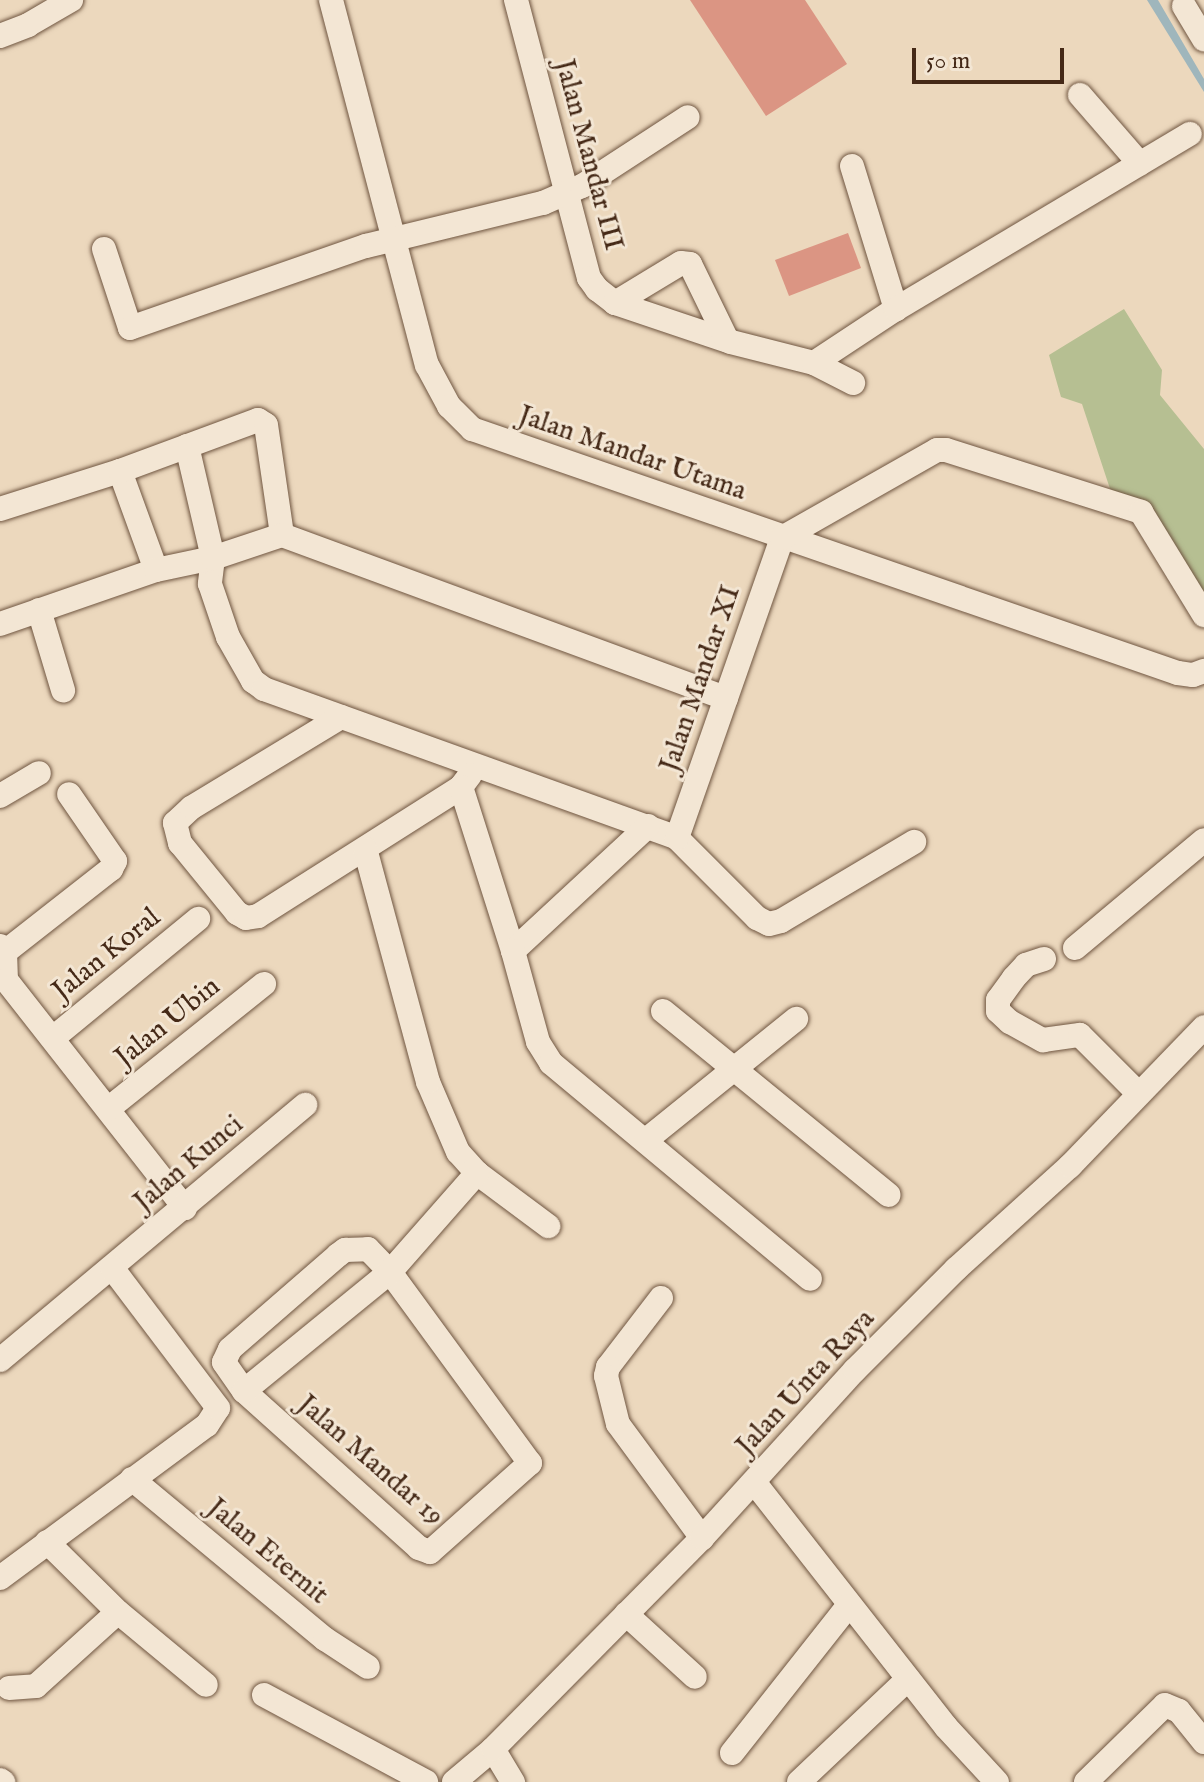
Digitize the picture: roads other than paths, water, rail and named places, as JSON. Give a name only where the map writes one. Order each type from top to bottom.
[{"type":"street","points":[[0,36],[28,25],[71,0]]},
{"type":"street","name":"Jalan Mandar Utama","points":[[331,0],[427,365],[449,406],[472,429],[1178,673],[1193,675],[1204,671]]},
{"type":"street","name":"Jalan Mandar III","points":[[516,0],[589,278],[615,303],[727,340],[814,363],[853,383]]},
{"type":"street","points":[[1184,6],[1204,39]]},
{"type":"street","points":[[1080,95],[1140,164]]},
{"type":"street","points":[[104,249],[130,328],[396,239],[543,203],[566,194],[688,117]]},
{"type":"street","points":[[814,363],[896,309],[1190,134]]},
{"type":"street","points":[[852,166],[896,309]]},
{"type":"street","points":[[615,303],[681,263],[690,264],[727,340]]},
{"type":"street","points":[[0,509],[263,421],[282,535]]},
{"type":"street","points":[[187,446],[213,558],[210,584],[228,637],[253,681],[264,689],[677,838],[757,918],[769,924],[781,921],[914,842]]},
{"type":"street","points":[[782,538],[918,460],[946,450],[1141,512],[1204,615]]},
{"type":"street","points":[[120,471],[156,570]]},
{"type":"street","points":[[0,624],[156,570],[213,558],[282,535],[726,698]]},
{"type":"street","name":"Jalan Mandar XI","points":[[677,838],[782,538]]},
{"type":"street","points":[[39,610],[63,690]]},
{"type":"street","points":[[341,717],[191,808],[175,823],[180,843],[237,913],[246,918],[258,916],[461,787],[477,765]]},
{"type":"street","points":[[0,796],[39,773]]},
{"type":"street","points":[[461,787],[538,1042],[551,1063],[810,1279]]},
{"type":"street","points":[[69,794],[115,861],[111,869],[2,949],[6,980],[185,1208]]},
{"type":"street","points":[[513,951],[648,826]]},
{"type":"street","points":[[1075,948],[1204,840]]},
{"type":"street","points":[[365,849],[428,1082],[458,1152],[477,1173],[548,1226]]},
{"type":"street","name":"Jalan Koral","points":[[53,1038],[198,919]]},
{"type":"street","points":[[1044,959],[1026,965],[1014,978],[998,1000],[998,1011],[1017,1027],[1043,1040],[1080,1035],[1138,1093]]},
{"type":"street","name":"Jalan Ubin","points":[[108,1109],[264,984]]},
{"type":"street","points":[[663,1011],[889,1195]]},
{"type":"street","points":[[646,1140],[796,1019]]},
{"type":"street","name":"Jalan Unta Raya","points":[[454,1782],[493,1749],[702,1538],[866,1359],[956,1269],[1070,1166],[1204,1027]]},
{"type":"street","name":"Jalan Kunci","points":[[0,1360],[305,1105]]},
{"type":"street","name":"Jalan Mandar 19","points":[[244,1391],[390,1272],[477,1173]]},
{"type":"street","name":"Jalan Mandar 19","points":[[368,1249],[390,1272],[530,1463],[436,1550],[430,1552],[419,1548],[244,1391],[227,1369],[225,1357],[345,1250],[368,1249]]},
{"type":"street","points":[[0,1578],[207,1425],[218,1408],[112,1268]]},
{"type":"street","points":[[661,1298],[608,1367],[606,1376],[618,1424],[702,1538]]},
{"type":"street","name":"Jalan Eternit","points":[[132,1479],[325,1639],[368,1667]]},
{"type":"street","points":[[754,1482],[848,1606],[946,1727],[997,1782]]},
{"type":"street","points":[[47,1542],[118,1612],[206,1685]]},
{"type":"street","points":[[732,1753],[848,1606]]},
{"type":"street","points":[[9,1688],[36,1686],[118,1612]]},
{"type":"street","points":[[626,1614],[695,1677]]},
{"type":"street","points":[[799,1782],[908,1679]]},
{"type":"street","points":[[264,1695],[426,1782]]},
{"type":"street","points":[[1086,1782],[1165,1705],[1179,1711],[1204,1742]]},
{"type":"street","points":[[493,1749],[513,1782]]},
{"type":"water","points":[[1147,0],[1158,0],[1204,79],[1204,92]]}]
